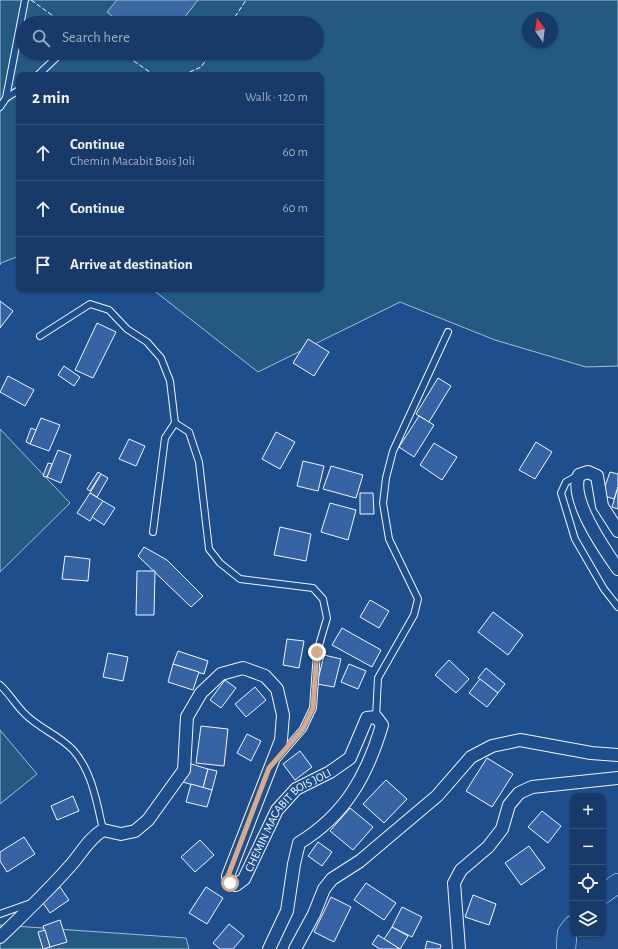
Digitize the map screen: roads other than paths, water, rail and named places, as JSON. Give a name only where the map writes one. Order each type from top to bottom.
[{"type":"main road","points":[[606,892],[618,883]]},
{"type":"main road","points":[[566,949],[567,933],[570,929]]},
{"type":"street","points":[[618,531],[602,506],[597,476],[588,472],[579,475],[576,482],[585,514],[604,548],[618,568]]},
{"type":"street","name":"CHEMIN MACABIT BOIS JOLI","points":[[103,830],[121,834],[135,831],[148,820],[184,770],[187,717],[201,693],[221,674],[243,668],[265,676],[276,689],[283,715],[281,740],[228,876],[230,883],[236,885],[244,879],[277,810],[296,789],[330,772],[350,758],[367,718],[376,717],[382,725],[374,752],[353,793],[319,831],[300,843],[294,864],[287,911],[269,949]]},
{"type":"street","points":[[295,949],[314,914],[324,889],[332,879],[360,861],[437,796],[471,757],[492,746],[520,740],[591,753],[618,755]]},
{"type":"street","points":[[459,949],[454,883],[461,870],[488,847],[502,829],[509,804],[519,793],[532,787],[618,778]]},
{"type":"street","points":[[0,937],[40,899],[71,865],[94,835],[103,830]]},
{"type":"lane","points":[[22,16],[25,0]]},
{"type":"lane","points":[[0,107],[6,98],[16,46]]},
{"type":"lane","points":[[41,72],[54,60]]},
{"type":"lane","points":[[6,98],[16,92]]},
{"type":"lane","points":[[40,336],[90,304],[109,310],[128,329],[147,342],[161,358],[170,381],[175,423],[165,438],[153,532]]},
{"type":"lane","points":[[376,717],[378,678],[414,615],[418,599],[389,539],[383,502],[386,478],[393,451],[448,332]]},
{"type":"lane","points":[[175,423],[189,432],[199,462],[209,549],[220,562],[240,579],[313,588],[323,599],[327,618],[317,652],[313,708],[303,729],[269,768]]},
{"type":"lane","points":[[579,475],[566,482],[561,492],[571,526],[575,539],[589,565],[604,589],[618,607]]},
{"type":"lane","points":[[0,685],[24,713],[72,750],[86,769],[95,796],[103,830]]},
{"type":"lane","points":[[0,914],[40,899]]}]
